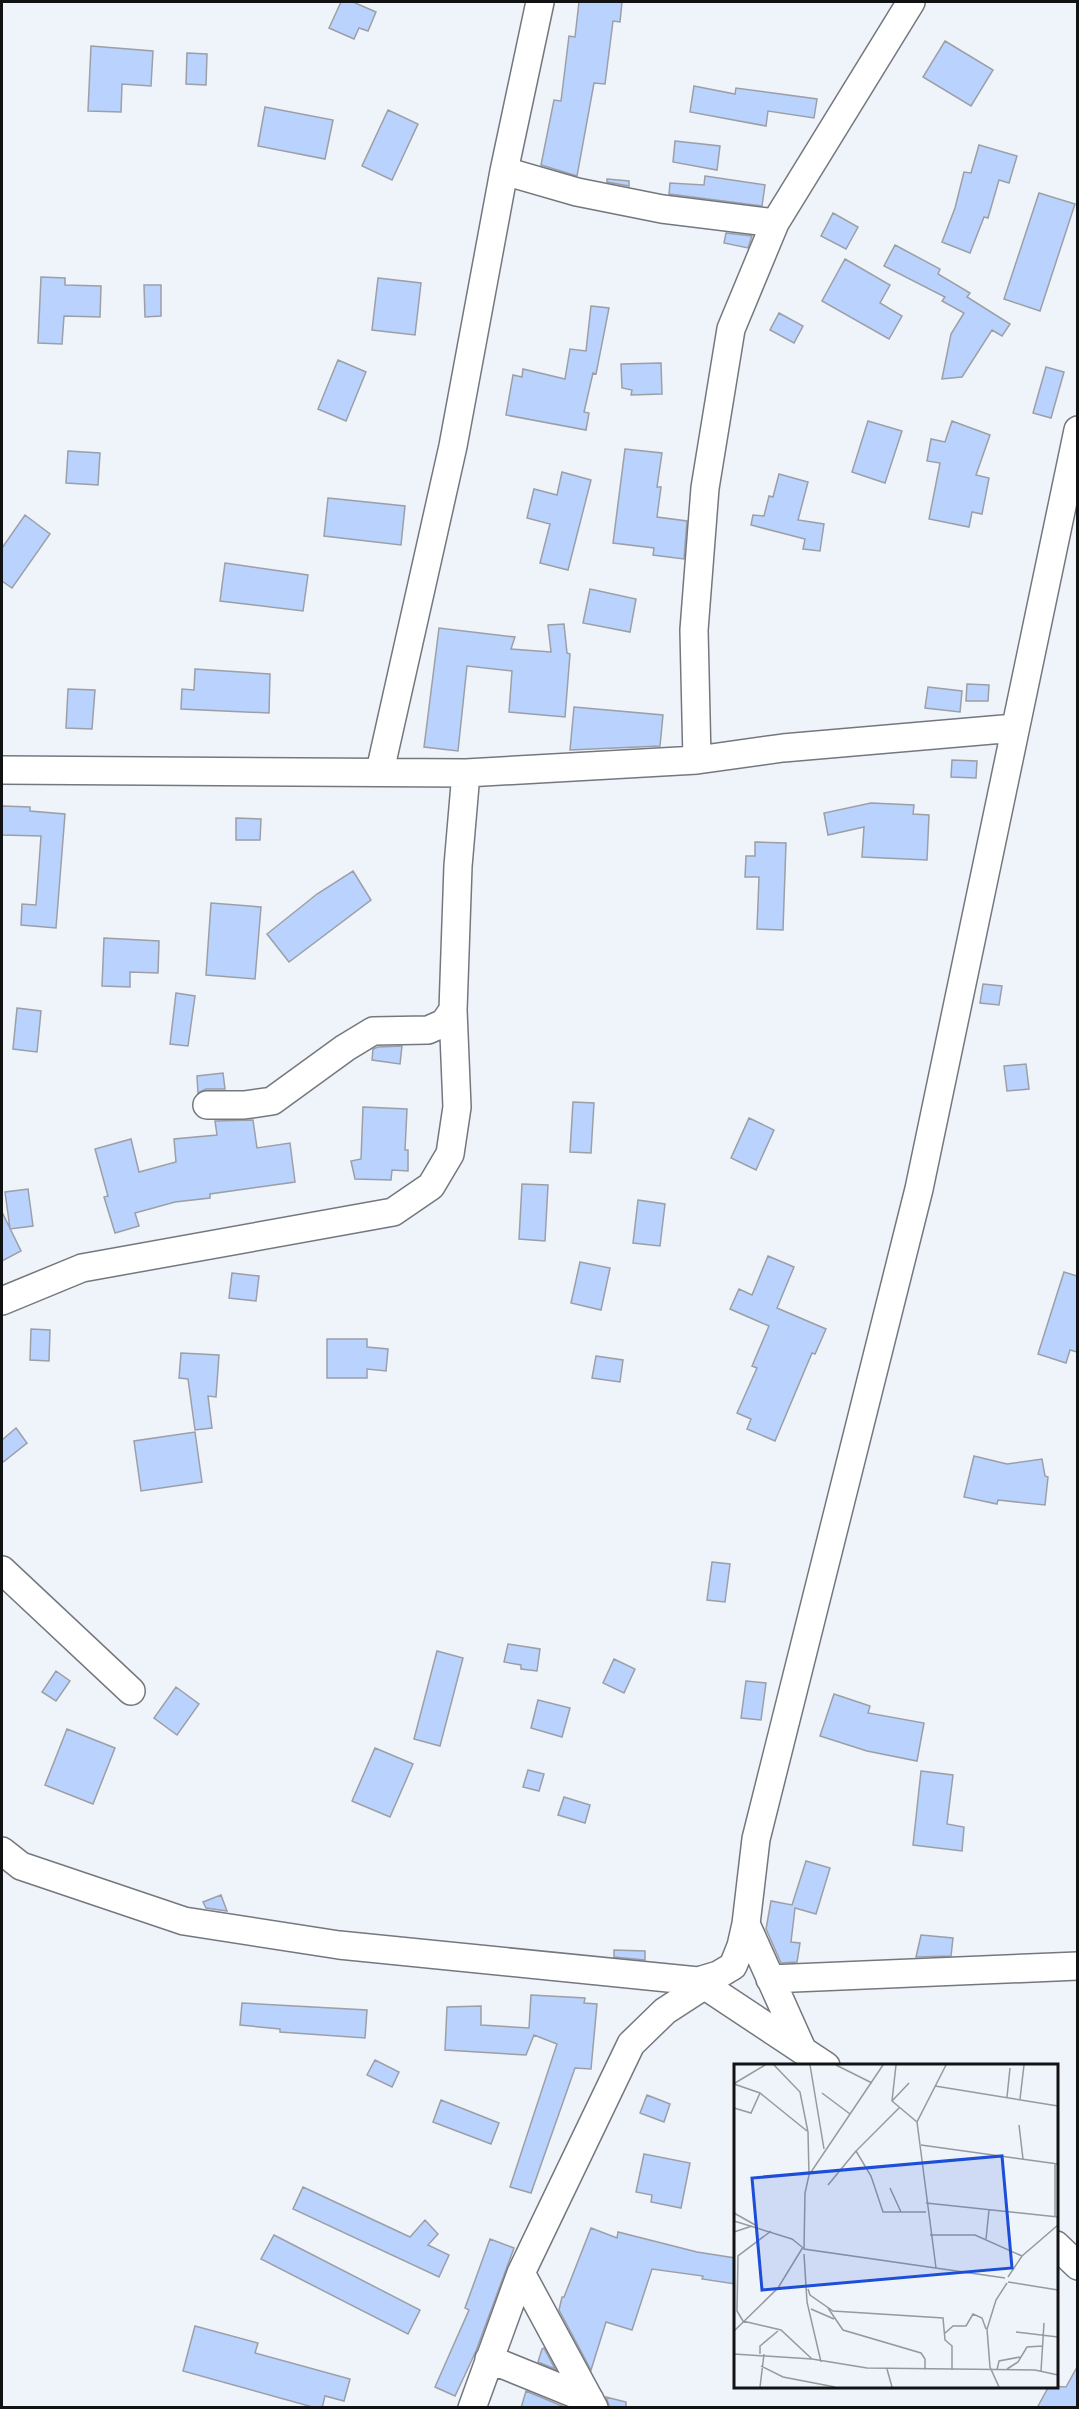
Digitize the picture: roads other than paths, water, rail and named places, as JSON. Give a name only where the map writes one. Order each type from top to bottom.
[{"type":"street","points":[[380,771],[453,446],[504,171],[540,2]]},
{"type":"street","points":[[697,760],[694,630],[705,488],[731,329],[775,223],[911,2]]},
{"type":"street","points":[[504,171],[577,192],[662,209],[775,223]]},
{"type":"street","points":[[470,2404],[521,2273],[632,2044],[665,2011],[702,1983],[733,1966],[741,1946],[746,1924],[756,1839],[919,1189],[1077,430]]},
{"type":"street","points":[[2,770],[466,772],[697,760],[783,747],[1015,728]]},
{"type":"street","points":[[2,1301],[82,1268],[393,1212],[431,1186],[450,1154],[457,1107],[453,1010],[458,866],[466,772]]},
{"type":"street","points":[[207,1105],[244,1105],[272,1101],[345,1048],[373,1031],[428,1030],[444,1023],[453,1010]]},
{"type":"street","points":[[2,1570],[131,1691]]},
{"type":"street","points":[[8,1861],[184,1921],[339,1945],[702,1983],[823,2064]]},
{"type":"street","points":[[746,1924],[803,2050]]},
{"type":"street","points":[[770,1979],[1077,1966]]},
{"type":"street","points":[[1058,2247],[1077,2266]]},
{"type":"street","points":[[521,2273],[592,2404]]},
{"type":"street","points":[[489,2359],[592,2404]]}]
